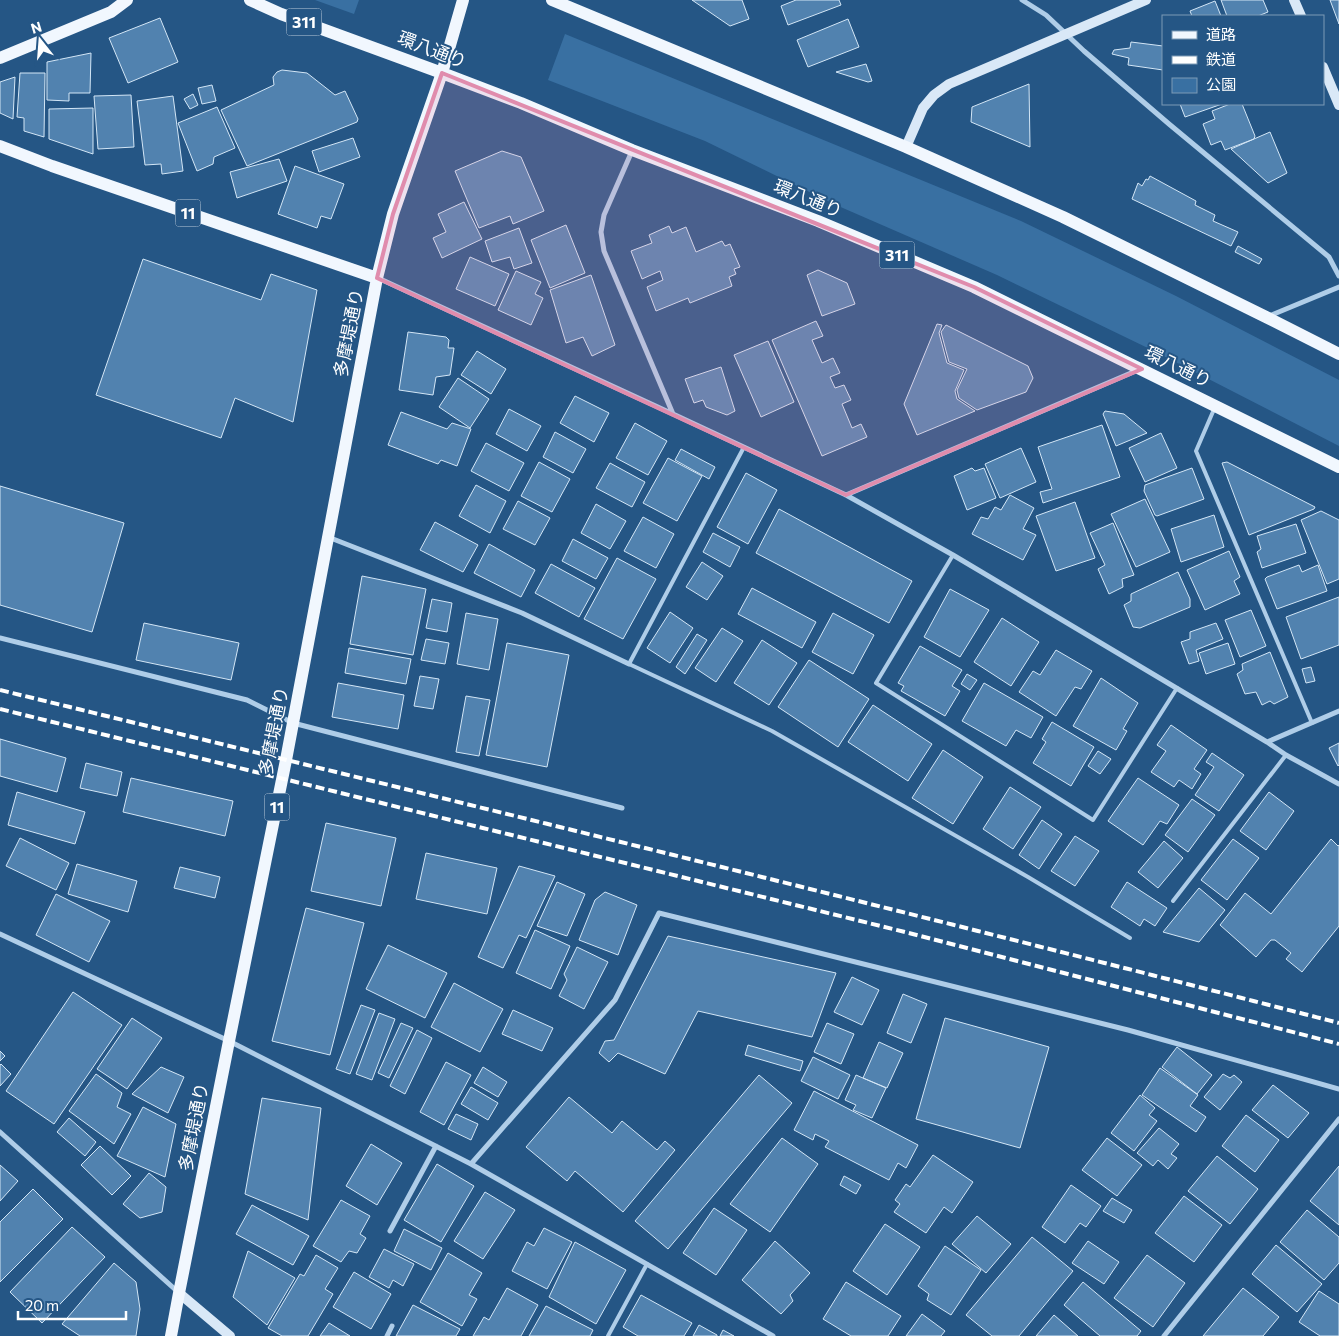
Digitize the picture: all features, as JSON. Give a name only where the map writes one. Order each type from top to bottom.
[{"type":"main road","points":[[0,58],[111,12],[127,0]]},
{"type":"main road","name":"環八通り","points":[[250,0],[281,14],[442,72],[521,103],[632,150],[818,221],[965,283],[1339,467]]},
{"type":"main road","name":"多摩堤通り","points":[[171,1336],[178,1293],[293,722],[377,278],[393,214],[442,72],[462,0]]},
{"type":"main road","points":[[552,0],[906,147],[1063,217],[1339,354]]},
{"type":"main road","name":"多摩堤通り","points":[[0,146],[52,166],[377,278]]},
{"type":"street","points":[[1022,0],[1046,15],[1169,124],[1329,257],[1339,276]]},
{"type":"street","points":[[906,147],[923,108],[934,95],[949,84],[1146,0]]},
{"type":"street","points":[[1294,0],[1301,15]]},
{"type":"street","points":[[1324,69],[1339,105]]},
{"type":"street","points":[[632,150],[604,215],[601,232],[604,251],[673,414]]},
{"type":"street","points":[[377,278],[846,495],[953,555],[1267,742],[1286,756],[1339,784]]},
{"type":"street","points":[[1266,317],[1339,287]]},
{"type":"street","points":[[846,495],[1142,369]]},
{"type":"street","points":[[328,537],[522,613],[629,664]]},
{"type":"street","points":[[0,638],[247,700],[293,722],[622,808]]},
{"type":"street","points":[[1267,742],[1339,711]]},
{"type":"street","points":[[471,1164],[615,1000],[659,913],[1128,1030],[1339,1089]]},
{"type":"street","points":[[0,934],[229,1041],[471,1164],[774,1336]]},
{"type":"street","points":[[1164,1336],[1339,1119]]},
{"type":"street","points":[[0,1132],[178,1293],[230,1336]]},
{"type":"street","points":[[390,1231],[436,1146]]},
{"type":"street","points":[[387,1336],[392,1326]]},
{"type":"lane","points":[[1216,406],[1196,451],[1312,723]]},
{"type":"lane","points":[[744,447],[629,664],[772,731],[1028,877],[1130,938]]},
{"type":"lane","points":[[953,555],[876,683],[1093,820],[1177,688]]},
{"type":"lane","points":[[1173,901],[1286,756]]},
{"type":"lane","points":[[608,1336],[647,1264]]},
{"type":"highlighted area","points":[[442,73],[974,287],[1142,369],[846,495],[377,278],[393,214]]},
{"type":"green space","points":[[315,0],[359,0],[354,14]]},
{"type":"green space","points":[[565,34],[1021,221],[1176,296],[1339,380],[1339,446],[1154,351],[997,275],[836,205],[705,141],[548,80]]},
{"type":"building","points":[[692,0],[742,0],[749,19],[730,26]]},
{"type":"building","points":[[796,0],[839,0],[841,5],[788,25],[781,6]]},
{"type":"building","points":[[1221,0],[1263,0],[1268,12],[1260,15],[1227,15]]},
{"type":"building","points":[[1330,0],[1339,0],[1339,24]]},
{"type":"building","points":[[1215,1],[1221,15],[1192,15],[1190,11]]},
{"type":"building","points":[[160,18],[178,62],[128,83],[109,38]]},
{"type":"building","points":[[848,19],[859,47],[808,67],[797,40]]},
{"type":"building","points":[[1131,42],[1162,46],[1162,70],[1128,65],[1129,58],[1112,54],[1114,50],[1130,48]]},
{"type":"building","points":[[91,53],[90,93],[69,93],[69,101],[47,100],[47,62]]},
{"type":"building","points":[[866,64],[872,81],[868,82],[836,72]]},
{"type":"building","points":[[282,70],[307,73],[335,95],[345,91],[358,119],[357,122],[247,166],[221,110],[274,85],[273,77]]},
{"type":"building","points":[[20,73],[45,73],[44,137],[24,131],[24,118],[17,117]]},
{"type":"building","points":[[15,77],[13,119],[0,113],[0,82]]},
{"type":"building","points":[[1029,84],[1030,147],[971,122],[972,107]]},
{"type":"building","points":[[212,85],[216,101],[202,104],[198,88]]},
{"type":"building","points":[[193,94],[198,105],[190,109],[184,99]]},
{"type":"building","points":[[131,95],[134,147],[98,149],[94,96]]},
{"type":"building","points":[[173,96],[183,171],[162,174],[161,164],[145,165],[137,101]]},
{"type":"building","points":[[1180,105],[1219,105],[1185,117]]},
{"type":"building","points":[[1227,105],[1242,105],[1255,136],[1254,139],[1225,150],[1221,141],[1211,145],[1203,124],[1215,119],[1212,111]]},
{"type":"building","points":[[217,107],[235,148],[214,157],[213,164],[197,171],[178,123]]},
{"type":"building","points":[[93,108],[93,154],[49,139],[49,109]]},
{"type":"building","points":[[1270,132],[1287,173],[1268,183],[1231,149]]},
{"type":"building","points":[[353,138],[360,157],[319,172],[312,151]]},
{"type":"building","points":[[502,151],[521,157],[544,211],[513,224],[510,216],[479,228],[455,171]]},
{"type":"building","points":[[279,159],[287,181],[237,198],[230,172]]},
{"type":"building","points":[[295,166],[344,184],[331,219],[321,216],[317,228],[278,214]]},
{"type":"building","points":[[1150,176],[1196,201],[1195,205],[1215,215],[1213,221],[1238,232],[1231,246],[1132,199],[1138,183],[1142,186]]},
{"type":"building","points":[[464,202],[482,239],[442,258],[433,238],[446,232],[438,214]]},
{"type":"building","points":[[566,225],[585,273],[550,288],[531,240]]},
{"type":"building","points":[[669,226],[672,233],[686,227],[696,252],[722,241],[725,246],[730,244],[740,267],[734,269],[736,274],[729,277],[732,286],[690,303],[688,298],[656,311],[647,287],[663,280],[660,271],[642,279],[631,251],[652,243],[649,235]]},
{"type":"building","points":[[519,228],[532,263],[514,269],[510,257],[492,262],[485,241]]},
{"type":"building","points":[[1238,246],[1262,259],[1259,264],[1235,252]]},
{"type":"building","points":[[470,257],[509,274],[495,306],[456,289]]},
{"type":"building","points":[[143,259],[261,300],[271,274],[317,290],[293,422],[235,398],[221,438],[96,395]]},
{"type":"building","points":[[818,270],[847,283],[855,304],[822,316],[807,275]]},
{"type":"building","points":[[516,271],[541,282],[535,294],[543,298],[531,325],[498,310]]},
{"type":"building","points":[[591,275],[615,345],[592,356],[583,337],[566,343],[550,290]]},
{"type":"building","points":[[816,321],[823,336],[812,340],[822,363],[833,358],[840,373],[830,377],[835,388],[844,385],[851,400],[842,404],[852,428],[861,424],[867,437],[822,456],[772,340]]},
{"type":"building","points":[[937,324],[942,325],[939,333],[947,363],[964,370],[955,391],[957,399],[975,411],[917,435],[904,404]]},
{"type":"building","points":[[946,325],[1028,366],[1033,378],[1026,392],[977,410],[959,398],[957,390],[967,369],[949,362],[941,332]]},
{"type":"building","points":[[408,332],[446,337],[449,340],[448,348],[454,348],[450,375],[436,377],[433,395],[399,390]]},
{"type":"building","points":[[768,341],[794,402],[761,417],[734,355]]},
{"type":"building","points":[[477,351],[506,369],[491,394],[461,375]]},
{"type":"building","points":[[721,367],[735,411],[727,415],[706,407],[703,400],[694,403],[685,379]]},
{"type":"building","points":[[458,378],[489,399],[470,428],[439,407]]},
{"type":"building","points":[[575,396],[609,413],[594,442],[560,423]]},
{"type":"building","points":[[509,409],[541,426],[527,451],[496,434]]},
{"type":"building","points":[[1105,411],[1124,414],[1147,433],[1116,446],[1103,414]]},
{"type":"building","points":[[401,412],[447,429],[452,423],[471,429],[457,466],[441,460],[438,464],[388,445]]},
{"type":"building","points":[[635,423],[667,441],[648,475],[616,458]]},
{"type":"building","points":[[1102,425],[1120,477],[1043,503],[1040,492],[1052,489],[1038,447]]},
{"type":"building","points":[[555,432],[586,449],[573,473],[543,457]]},
{"type":"building","points":[[1161,433],[1177,468],[1145,482],[1129,448]]},
{"type":"building","points":[[486,443],[524,463],[509,491],[471,471]]},
{"type":"building","points":[[1021,448],[1036,482],[1000,498],[985,464]]},
{"type":"building","points":[[681,449],[715,467],[709,479],[675,460]]},
{"type":"building","points":[[668,458],[702,476],[677,521],[643,503]]},
{"type":"building","points":[[539,462],[570,479],[552,512],[521,496]]},
{"type":"building","points":[[1227,462],[1315,507],[1314,509],[1249,535],[1222,463]]},
{"type":"building","points":[[610,463],[645,482],[632,507],[596,488]]},
{"type":"building","points":[[972,468],[975,471],[984,468],[996,498],[967,510],[954,476]]},
{"type":"building","points":[[1192,468],[1204,499],[1157,516],[1155,515],[1144,491],[1145,485]]},
{"type":"building","points":[[746,473],[777,490],[748,544],[717,527]]},
{"type":"building","points":[[476,485],[506,501],[490,533],[459,516]]},
{"type":"building","points":[[0,486],[124,523],[92,632],[0,605]]},
{"type":"building","points":[[1010,495],[1034,508],[1023,529],[1036,535],[1023,560],[972,534],[981,517],[988,519],[995,507],[1001,510]]},
{"type":"building","points":[[1145,499],[1170,552],[1136,567],[1111,514]]},
{"type":"building","points":[[518,501],[550,518],[535,545],[503,529]]},
{"type":"building","points":[[1075,502],[1095,558],[1056,571],[1036,516]]},
{"type":"building","points":[[596,504],[626,521],[610,549],[581,533]]},
{"type":"building","points":[[779,509],[912,581],[889,623],[756,553]]},
{"type":"building","points":[[1321,511],[1339,520],[1339,579],[1327,584],[1301,520]]},
{"type":"building","points":[[1214,515],[1224,547],[1181,562],[1171,529]]},
{"type":"building","points":[[643,517],[674,534],[656,568],[624,551]]},
{"type":"building","points":[[435,522],[478,545],[463,572],[420,550]]},
{"type":"building","points":[[1113,523],[1134,575],[1122,579],[1123,587],[1109,594],[1098,569],[1105,565],[1090,533]]},
{"type":"building","points":[[1296,524],[1306,553],[1262,568],[1257,552],[1261,549],[1257,536]]},
{"type":"building","points":[[713,533],[740,547],[730,567],[703,552]]},
{"type":"building","points":[[573,539],[608,558],[596,579],[562,561]]},
{"type":"building","points":[[489,544],[535,570],[521,597],[474,573]]},
{"type":"building","points":[[1229,551],[1240,577],[1234,581],[1240,594],[1205,610],[1187,570]]},
{"type":"building","points":[[617,558],[656,579],[623,639],[584,619]]},
{"type":"building","points":[[702,562],[723,576],[707,600],[686,587]]},
{"type":"building","points":[[551,564],[595,588],[579,617],[535,593]]},
{"type":"building","points":[[1299,565],[1302,572],[1318,565],[1327,591],[1277,609],[1265,579]]},
{"type":"building","points":[[1178,572],[1190,599],[1190,607],[1140,628],[1133,627],[1124,605],[1131,601],[1131,594]]},
{"type":"building","points":[[362,576],[426,589],[413,655],[350,644]]},
{"type":"building","points":[[752,588],[816,622],[802,648],[738,614]]},
{"type":"building","points":[[950,589],[989,610],[960,657],[924,637]]},
{"type":"building","points":[[1339,597],[1339,645],[1301,659],[1286,617]]},
{"type":"building","points":[[432,599],[452,603],[447,632],[426,628]]},
{"type":"building","points":[[1251,610],[1266,646],[1240,657],[1225,620]]},
{"type":"building","points":[[670,612],[693,628],[670,663],[647,648]]},
{"type":"building","points":[[466,613],[498,619],[489,670],[457,664]]},
{"type":"building","points":[[833,613],[874,635],[853,674],[812,652]]},
{"type":"building","points":[[1002,618],[1039,642],[1011,686],[974,662]]},
{"type":"building","points":[[144,623],[239,643],[231,680],[136,660]]},
{"type":"building","points":[[1216,623],[1223,639],[1196,650],[1199,661],[1189,664],[1181,642],[1190,639],[1190,632]]},
{"type":"building","points":[[722,628],[743,641],[716,682],[695,668]]},
{"type":"building","points":[[697,634],[707,640],[685,674],[676,667]]},
{"type":"building","points":[[426,639],[449,643],[445,664],[421,660]]},
{"type":"building","points":[[762,640],[797,663],[769,705],[734,683]]},
{"type":"building","points":[[507,643],[569,655],[547,767],[486,755]]},
{"type":"building","points":[[1228,643],[1235,664],[1206,674],[1199,653]]},
{"type":"building","points":[[920,646],[962,670],[952,686],[960,691],[945,716],[901,691],[904,686],[898,683]]},
{"type":"building","points":[[349,648],[411,659],[406,684],[345,673]]},
{"type":"building","points":[[1056,650],[1092,671],[1081,689],[1075,687],[1056,716],[1019,692],[1033,671],[1040,675]]},
{"type":"building","points":[[1270,652],[1288,697],[1274,704],[1270,701],[1262,705],[1256,692],[1245,694],[1237,674],[1243,670],[1242,664]]},
{"type":"building","points":[[809,660],[869,699],[838,747],[778,707]]},
{"type":"building","points":[[1311,667],[1315,681],[1306,683],[1302,669]]},
{"type":"building","points":[[967,674],[977,680],[970,690],[961,684]]},
{"type":"building","points":[[420,676],[439,679],[433,709],[414,706]]},
{"type":"building","points":[[1101,678],[1138,703],[1123,729],[1127,731],[1116,750],[1073,726]]},
{"type":"building","points":[[338,683],[404,695],[398,729],[332,717]]},
{"type":"building","points":[[984,683],[1043,717],[1031,738],[1016,730],[1006,746],[962,721]]},
{"type":"building","points":[[466,696],[490,700],[479,756],[456,752]]},
{"type":"building","points":[[873,705],[932,744],[908,781],[848,742]]},
{"type":"building","points":[[1052,722],[1094,747],[1071,786],[1033,763],[1046,742],[1042,739]]},
{"type":"building","points":[[1171,725],[1207,750],[1194,769],[1201,774],[1192,789],[1179,780],[1174,787],[1151,772],[1166,751],[1157,745]]},
{"type":"building","points":[[0,739],[66,758],[57,792],[0,776]]},
{"type":"building","points":[[1339,743],[1339,765],[1338,766],[1329,748]]},
{"type":"building","points":[[943,750],[983,777],[953,824],[912,798]]},
{"type":"building","points":[[1098,751],[1111,759],[1100,774],[1088,766]]},
{"type":"building","points":[[1212,753],[1244,775],[1219,811],[1195,795],[1214,767],[1206,762]]},
{"type":"building","points":[[86,763],[122,772],[117,796],[80,788]]},
{"type":"building","points":[[131,778],[233,801],[225,836],[123,812]]},
{"type":"building","points":[[1138,778],[1179,805],[1167,824],[1160,821],[1143,845],[1108,821]]},
{"type":"building","points":[[1010,787],[1041,807],[1013,849],[983,829]]},
{"type":"building","points":[[17,792],[85,812],[75,844],[8,825]]},
{"type":"building","points":[[1269,792],[1294,811],[1266,850],[1240,831]]},
{"type":"building","points":[[1192,799],[1215,815],[1188,852],[1165,835]]},
{"type":"building","points":[[1042,820],[1062,834],[1039,869],[1019,855]]},
{"type":"building","points":[[326,823],[396,838],[381,906],[311,891]]},
{"type":"building","points":[[1075,836],[1099,851],[1075,886],[1051,871]]},
{"type":"building","points":[[20,838],[69,863],[56,890],[6,866]]},
{"type":"building","points":[[1233,839],[1259,858],[1227,900],[1201,880]]},
{"type":"building","points":[[1331,839],[1339,845],[1339,926],[1302,972],[1286,959],[1291,953],[1275,940],[1271,940],[1256,957],[1220,925],[1245,893],[1271,914]]},
{"type":"building","points":[[1164,841],[1183,858],[1158,888],[1138,872]]},
{"type":"building","points":[[426,853],[497,868],[487,914],[416,899]]},
{"type":"building","points":[[77,864],[137,881],[128,912],[68,894]]},
{"type":"building","points":[[519,866],[555,876],[526,938],[519,935],[503,968],[478,957]]},
{"type":"building","points":[[180,867],[220,877],[215,898],[174,888]]},
{"type":"building","points":[[557,882],[585,894],[567,936],[537,926]]},
{"type":"building","points":[[1127,882],[1167,908],[1155,926],[1144,919],[1140,926],[1111,907]]},
{"type":"building","points":[[1199,888],[1225,910],[1199,942],[1163,932]]},
{"type":"building","points":[[605,892],[637,905],[618,955],[579,940],[595,900]]},
{"type":"building","points":[[56,894],[110,921],[89,962],[36,935]]},
{"type":"building","points":[[306,908],[364,923],[330,1055],[272,1041]]},
{"type":"building","points":[[535,930],[570,946],[551,989],[516,973]]},
{"type":"building","points":[[668,936],[836,973],[812,1037],[698,1011],[665,1074],[618,1053],[609,1062],[599,1053],[605,1041],[614,1040]]},
{"type":"building","points":[[388,945],[447,973],[425,1018],[366,989]]},
{"type":"building","points":[[577,947],[608,962],[584,1009],[559,996],[567,980],[564,974]]},
{"type":"building","points":[[852,977],[879,990],[862,1025],[834,1012]]},
{"type":"building","points":[[454,983],[503,1009],[480,1052],[431,1027]]},
{"type":"building","points":[[73,992],[122,1025],[54,1124],[6,1091]]},
{"type":"building","points":[[903,994],[927,1004],[911,1043],[887,1033]]},
{"type":"building","points":[[361,1005],[375,1010],[350,1074],[336,1069]]},
{"type":"building","points":[[513,1010],[553,1028],[542,1051],[502,1034]]},
{"type":"building","points":[[379,1013],[395,1019],[372,1080],[356,1074]]},
{"type":"building","points":[[132,1018],[162,1038],[127,1089],[97,1069]]},
{"type":"building","points":[[945,1018],[1049,1047],[1020,1148],[916,1119]]},
{"type":"building","points":[[401,1023],[413,1028],[389,1078],[378,1073]]},
{"type":"building","points":[[827,1023],[854,1034],[841,1064],[814,1052]]},
{"type":"building","points":[[417,1030],[432,1038],[405,1094],[390,1086]]},
{"type":"building","points":[[879,1042],[903,1053],[887,1088],[863,1078]]},
{"type":"building","points":[[748,1045],[803,1061],[800,1071],[745,1055]]},
{"type":"building","points":[[1177,1047],[1212,1075],[1197,1094],[1162,1067]]},
{"type":"building","points":[[0,1051],[5,1056],[0,1061]]},
{"type":"building","points":[[813,1057],[850,1075],[838,1099],[801,1081]]},
{"type":"building","points":[[446,1062],[471,1075],[444,1125],[420,1112]]},
{"type":"building","points":[[0,1065],[11,1074],[0,1086]]},
{"type":"building","points":[[161,1067],[184,1077],[168,1113],[132,1094]]},
{"type":"building","points":[[483,1067],[507,1082],[498,1097],[474,1083]]},
{"type":"building","points":[[1160,1068],[1198,1095],[1190,1106],[1206,1117],[1196,1132],[1142,1095]]},
{"type":"building","points":[[96,1074],[122,1093],[117,1107],[131,1114],[114,1144],[69,1111]]},
{"type":"building","points":[[1223,1074],[1230,1078],[1234,1075],[1242,1082],[1220,1110],[1204,1097]]},
{"type":"building","points":[[759,1075],[792,1103],[668,1249],[635,1221]]},
{"type":"building","points":[[856,1075],[886,1088],[872,1118],[853,1110],[856,1105],[845,1100]]},
{"type":"building","points":[[1273,1085],[1309,1113],[1288,1138],[1252,1110]]},
{"type":"building","points":[[471,1087],[498,1103],[488,1120],[461,1104]]},
{"type":"building","points":[[814,1091],[918,1145],[906,1168],[898,1163],[889,1180],[825,1147],[829,1141],[815,1134],[813,1140],[794,1130]]},
{"type":"building","points":[[1140,1095],[1155,1108],[1149,1115],[1157,1121],[1134,1151],[1111,1133]]},
{"type":"building","points":[[569,1097],[612,1133],[622,1121],[657,1150],[665,1141],[675,1150],[623,1212],[575,1171],[567,1181],[526,1147]]},
{"type":"building","points":[[262,1098],[321,1108],[308,1220],[245,1194]]},
{"type":"building","points":[[143,1107],[176,1124],[165,1177],[117,1156]]},
{"type":"building","points":[[456,1114],[478,1124],[471,1140],[448,1129]]},
{"type":"building","points":[[1246,1115],[1279,1140],[1255,1172],[1222,1146]]},
{"type":"building","points":[[69,1118],[96,1142],[85,1156],[57,1132]]},
{"type":"building","points":[[1159,1128],[1179,1144],[1171,1154],[1177,1158],[1168,1169],[1158,1160],[1153,1166],[1137,1153]]},
{"type":"building","points":[[782,1138],[818,1164],[770,1232],[730,1204]]},
{"type":"building","points":[[1107,1138],[1142,1165],[1117,1196],[1082,1170]]},
{"type":"building","points":[[371,1144],[402,1163],[377,1205],[346,1186]]},
{"type":"building","points":[[100,1146],[131,1176],[112,1195],[81,1165]]},
{"type":"building","points":[[933,1155],[973,1182],[952,1213],[944,1207],[926,1233],[894,1212],[900,1204],[895,1200],[906,1184],[910,1187]]},
{"type":"building","points":[[1217,1156],[1258,1189],[1230,1224],[1188,1191]]},
{"type":"building","points":[[437,1164],[474,1186],[441,1242],[404,1220]]},
{"type":"building","points":[[0,1165],[18,1181],[0,1201]]},
{"type":"building","points":[[1339,1166],[1339,1225],[1310,1201]]},
{"type":"building","points":[[149,1173],[166,1187],[162,1212],[140,1218],[123,1204]]},
{"type":"building","points":[[844,1176],[861,1185],[856,1194],[840,1185]]},
{"type":"building","points":[[1071,1185],[1101,1206],[1086,1227],[1080,1223],[1065,1243],[1042,1227]]},
{"type":"building","points":[[33,1189],[63,1219],[0,1282],[0,1222]]},
{"type":"building","points":[[485,1192],[515,1210],[483,1259],[454,1241]]},
{"type":"building","points":[[1184,1196],[1222,1225],[1194,1262],[1155,1233]]},
{"type":"building","points":[[1112,1198],[1132,1210],[1124,1223],[1103,1211]]},
{"type":"building","points":[[341,1200],[370,1216],[360,1234],[366,1238],[357,1253],[349,1251],[341,1262],[313,1246]]},
{"type":"building","points":[[252,1205],[309,1236],[293,1265],[236,1234]]},
{"type":"building","points":[[714,1208],[747,1230],[716,1275],[683,1253]]},
{"type":"building","points":[[1307,1210],[1339,1237],[1339,1263],[1324,1280],[1280,1242]]},
{"type":"building","points":[[977,1216],[1011,1244],[986,1273],[952,1244]]},
{"type":"building","points":[[885,1224],[920,1247],[887,1295],[853,1271]]},
{"type":"building","points":[[72,1227],[105,1257],[42,1323],[10,1292]]},
{"type":"building","points":[[544,1228],[572,1242],[547,1289],[512,1271],[527,1242],[534,1246]]},
{"type":"building","points":[[404,1229],[442,1248],[431,1270],[394,1251]]},
{"type":"building","points":[[1032,1237],[1073,1271],[1019,1336],[992,1336],[966,1315]]},
{"type":"building","points":[[775,1241],[810,1273],[790,1295],[793,1301],[781,1314],[742,1280]]},
{"type":"building","points":[[1088,1241],[1119,1262],[1104,1284],[1072,1263]]},
{"type":"building","points":[[575,1242],[626,1270],[596,1324],[549,1297]]},
{"type":"building","points":[[1276,1245],[1322,1284],[1297,1312],[1252,1274]]},
{"type":"building","points":[[945,1246],[981,1270],[951,1315],[927,1300],[929,1294],[918,1286]]},
{"type":"building","points":[[384,1249],[414,1264],[403,1286],[393,1280],[389,1288],[369,1277]]},
{"type":"building","points":[[248,1251],[295,1278],[267,1325],[233,1297]]},
{"type":"building","points":[[448,1253],[482,1273],[469,1295],[477,1299],[462,1326],[420,1302]]},
{"type":"building","points":[[316,1255],[338,1268],[325,1289],[333,1294],[308,1336],[282,1336],[268,1328],[300,1274],[304,1276]]},
{"type":"building","points":[[1147,1255],[1185,1283],[1153,1327],[1114,1298]]},
{"type":"building","points":[[114,1263],[136,1282],[140,1309],[136,1336],[80,1336],[62,1324]]},
{"type":"building","points":[[354,1272],[391,1294],[371,1329],[333,1307]]},
{"type":"building","points":[[846,1282],[901,1316],[888,1336],[851,1336],[823,1319]]},
{"type":"building","points":[[1083,1282],[1141,1331],[1137,1336],[1100,1336],[1064,1305]]},
{"type":"building","points":[[507,1288],[538,1305],[521,1336],[473,1336],[484,1317],[489,1320]]},
{"type":"building","points":[[1243,1288],[1279,1317],[1263,1336],[1203,1336]]},
{"type":"building","points":[[1319,1291],[1339,1304],[1339,1336],[1320,1336],[1299,1322]]},
{"type":"building","points":[[641,1295],[692,1323],[684,1336],[638,1336],[623,1327]]},
{"type":"building","points":[[413,1305],[460,1329],[456,1336],[396,1336]]},
{"type":"building","points":[[546,1306],[593,1330],[590,1336],[529,1336]]},
{"type":"building","points":[[922,1314],[945,1331],[941,1336],[906,1336]]},
{"type":"building","points":[[1054,1315],[1078,1336],[1036,1336]]},
{"type":"building","points":[[329,1323],[350,1336],[320,1336]]},
{"type":"building","points":[[699,1325],[717,1335],[717,1336],[693,1336]]},
{"type":"building","points":[[723,1330],[734,1336],[720,1336]]},
{"type":"railway","points":[[0,690],[838,896],[1339,1023]]},
{"type":"railway","points":[[0,709],[905,932],[1339,1044]]}]
